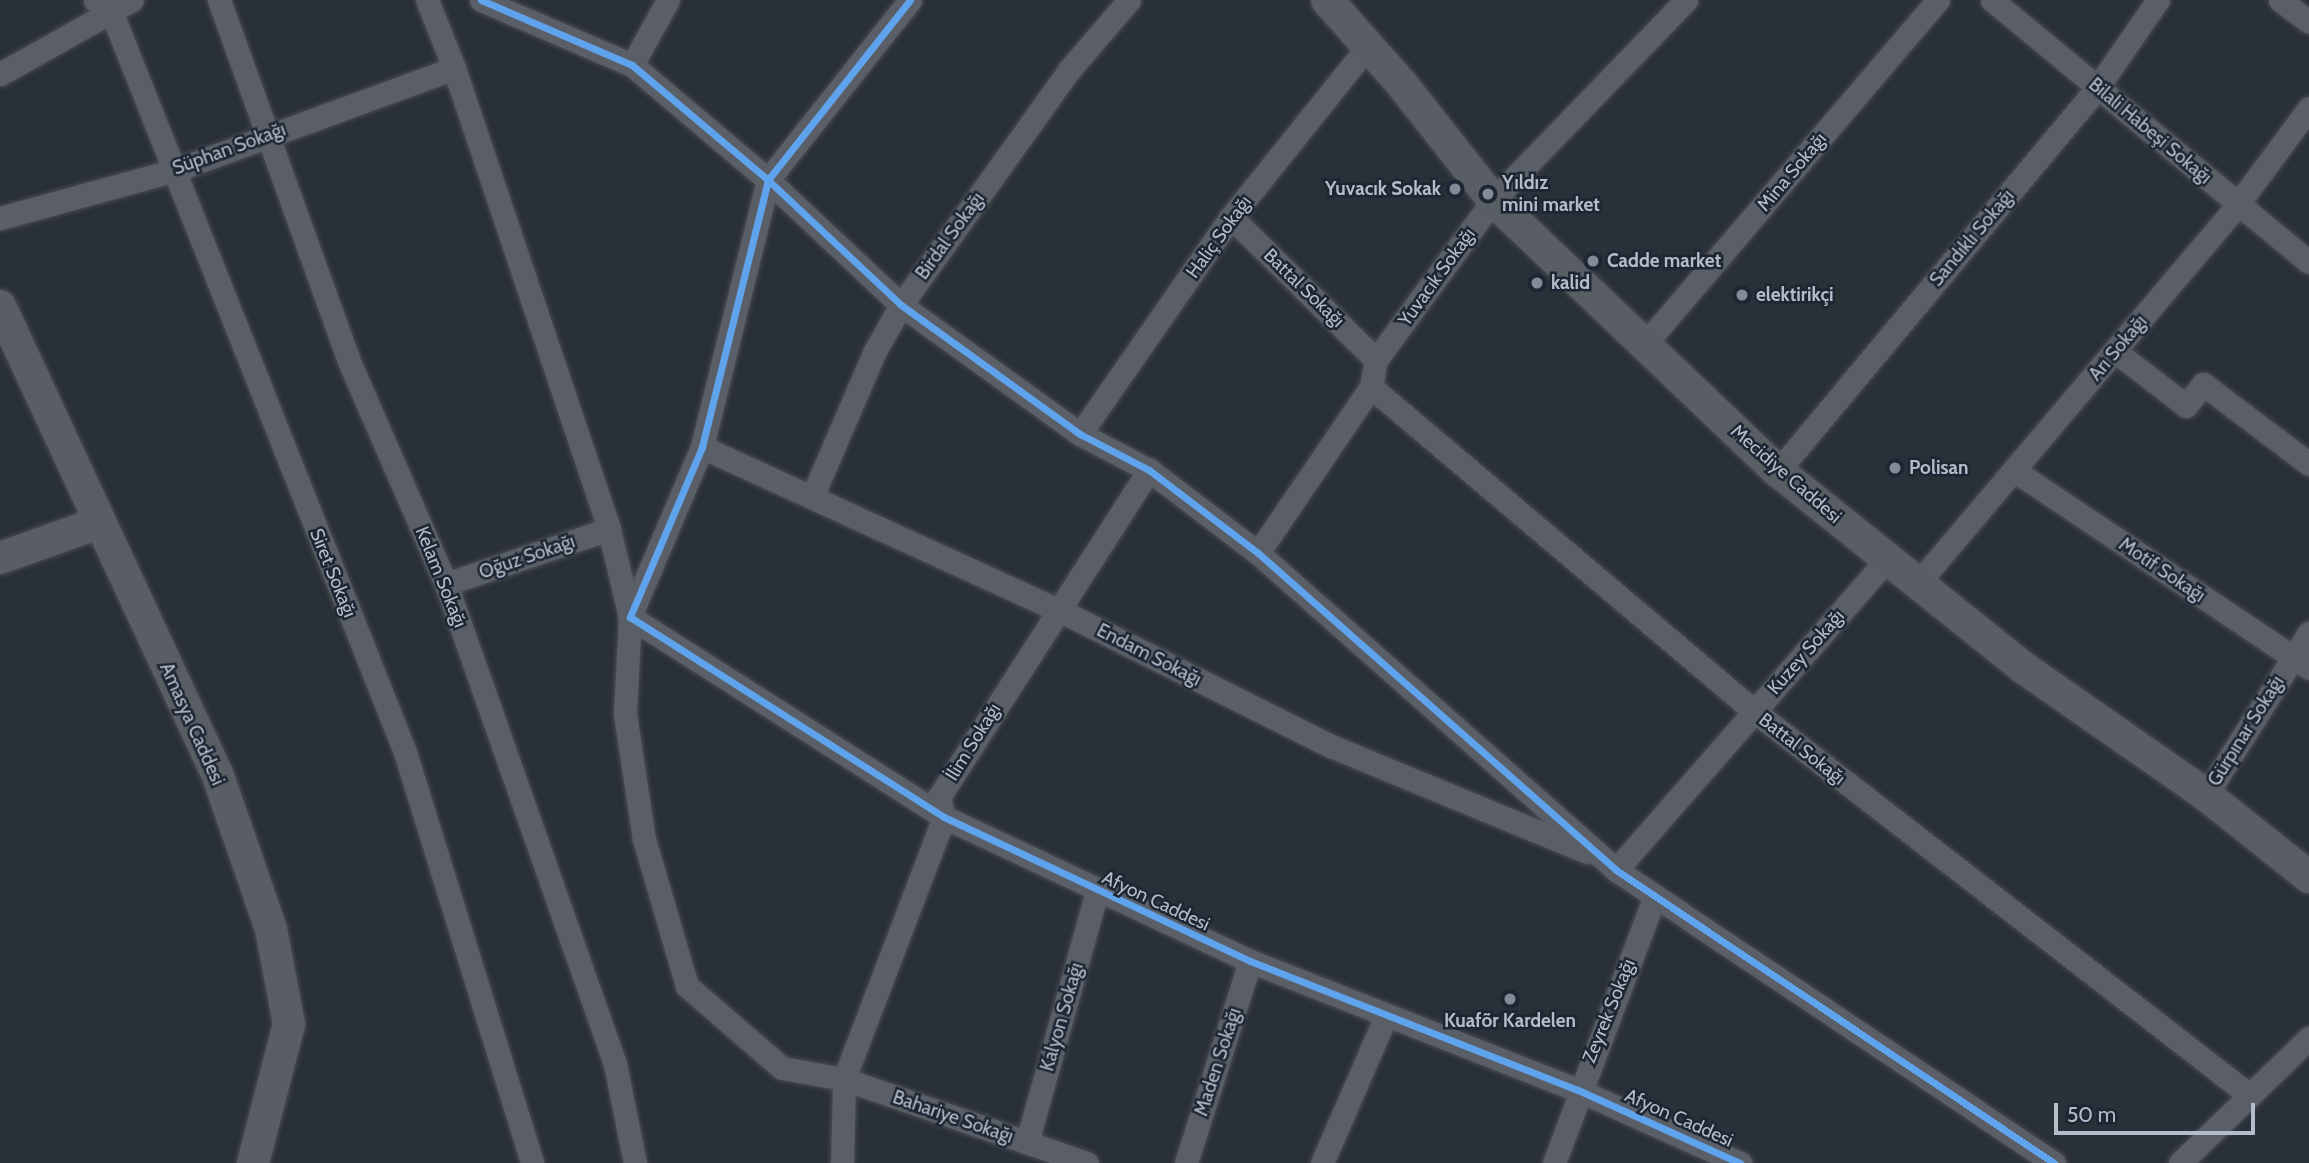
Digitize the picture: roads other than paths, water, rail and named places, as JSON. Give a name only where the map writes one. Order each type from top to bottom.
[{"type":"street","points":[[0,74],[103,5],[132,0]]},
{"type":"street","name":"Kelam Sokağı","points":[[219,0],[348,359],[446,584],[615,1064],[635,1163]]},
{"type":"street","points":[[427,0],[454,68],[609,529],[630,617]]},
{"type":"street","points":[[481,0],[632,65],[768,180],[901,305],[1080,434],[1149,470],[1258,553],[1484,749],[1607,863],[1654,899],[2054,1163]]},
{"type":"street","points":[[632,65],[668,0]]},
{"type":"street","points":[[630,617],[702,447],[768,180],[910,0]]},
{"type":"street","name":"Birdal Sokağı","points":[[812,497],[875,351],[901,305],[1069,70],[1129,0]]},
{"type":"street","name":"Yuvacık Sokağı","points":[[1258,553],[1371,387],[1376,359],[1493,200],[1686,0]]},
{"type":"street","name":"Mina Sokağı","points":[[1645,344],[1938,0]]},
{"type":"street","name":"Bilali Habeşi Sokağı","points":[[1992,0],[2309,262]]},
{"type":"street","name":"Sandıklı Sokağı","points":[[1778,471],[2097,88],[2158,0]]},
{"type":"street","points":[[2280,0],[2309,22]]},
{"type":"street","name":"Siret Sokağı","points":[[103,5],[176,170],[405,752],[532,1163]]},
{"type":"street","name":"Mecidiye Caddesi","points":[[1340,5],[1367,46],[1493,200],[1778,471],[1886,561],[1919,582],[2024,668],[2206,795],[2309,877]]},
{"type":"street","name":"Haliç Sokağı","points":[[1080,434],[1231,217],[1367,46]]},
{"type":"street","name":"Süphan Sokağı","points":[[0,218],[176,170],[265,134],[454,68]]},
{"type":"street","name":"Arı Sokağı","points":[[1919,582],[2116,352],[2238,204],[2309,108]]},
{"type":"street","name":"Battal Sokağı","points":[[1231,217],[1376,359]]},
{"type":"street","name":"Amasya Caddesi","points":[[0,306],[218,776],[271,929],[289,1024],[253,1163]]},
{"type":"street","points":[[2116,352],[2186,406],[2203,384],[2309,464]]},
{"type":"street","name":"Battal Sokağı","points":[[1371,387],[1754,712],[2248,1094]]},
{"type":"street","name":"Endam Sokağı","points":[[702,447],[1061,611],[1331,746],[1607,863]]},
{"type":"street","name":"İlim Sokağı","points":[[842,1163],[845,1079],[944,817],[939,797],[1061,611],[1149,470]]},
{"type":"street","name":"Motif Sokağı","points":[[2015,471],[2301,663]]},
{"type":"street","points":[[0,558],[99,523]]},
{"type":"street","name":"Oğuz Sokağı","points":[[446,584],[609,529]]},
{"type":"street","name":"Kuzey Sokağı","points":[[1607,863],[1754,712],[1886,561]]},
{"type":"street","name":"Afyon Caddesi","points":[[630,617],[944,817],[1250,961],[1385,1018],[1578,1090],[1740,1163]]},
{"type":"street","name":"Bahariye Sokağı","points":[[630,617],[625,714],[644,839],[688,986],[782,1068],[845,1079],[1027,1142],[1060,1158],[1087,1163]]},
{"type":"street","name":"Gürpınar Sokağı","points":[[2206,795],[2301,663],[2309,633]]},
{"type":"street","name":"Kalyon Sokağı","points":[[1027,1142],[1097,891]]},
{"type":"street","name":"Zeyrek Sokağı","points":[[1554,1163],[1578,1090],[1654,899]]},
{"type":"street","name":"Maden Sokağı","points":[[1186,1163],[1250,961]]},
{"type":"street","points":[[1322,1163],[1385,1018]]},
{"type":"street","points":[[2180,1163],[2248,1094],[2309,1038]]},
{"type":"place","name":"Yuvacık Sokak","points":[[1455,189]]},
{"type":"place","name":"Yıldız mini market","points":[[1488,194]]},
{"type":"place","name":"Cadde market","points":[[1593,261]]},
{"type":"place","name":"kalid","points":[[1537,283]]},
{"type":"place","name":"elektirikçi","points":[[1742,295]]},
{"type":"place","name":"Polisan","points":[[1895,468]]},
{"type":"place","name":"Kuafõr Kardelen","points":[[1510,999]]}]
